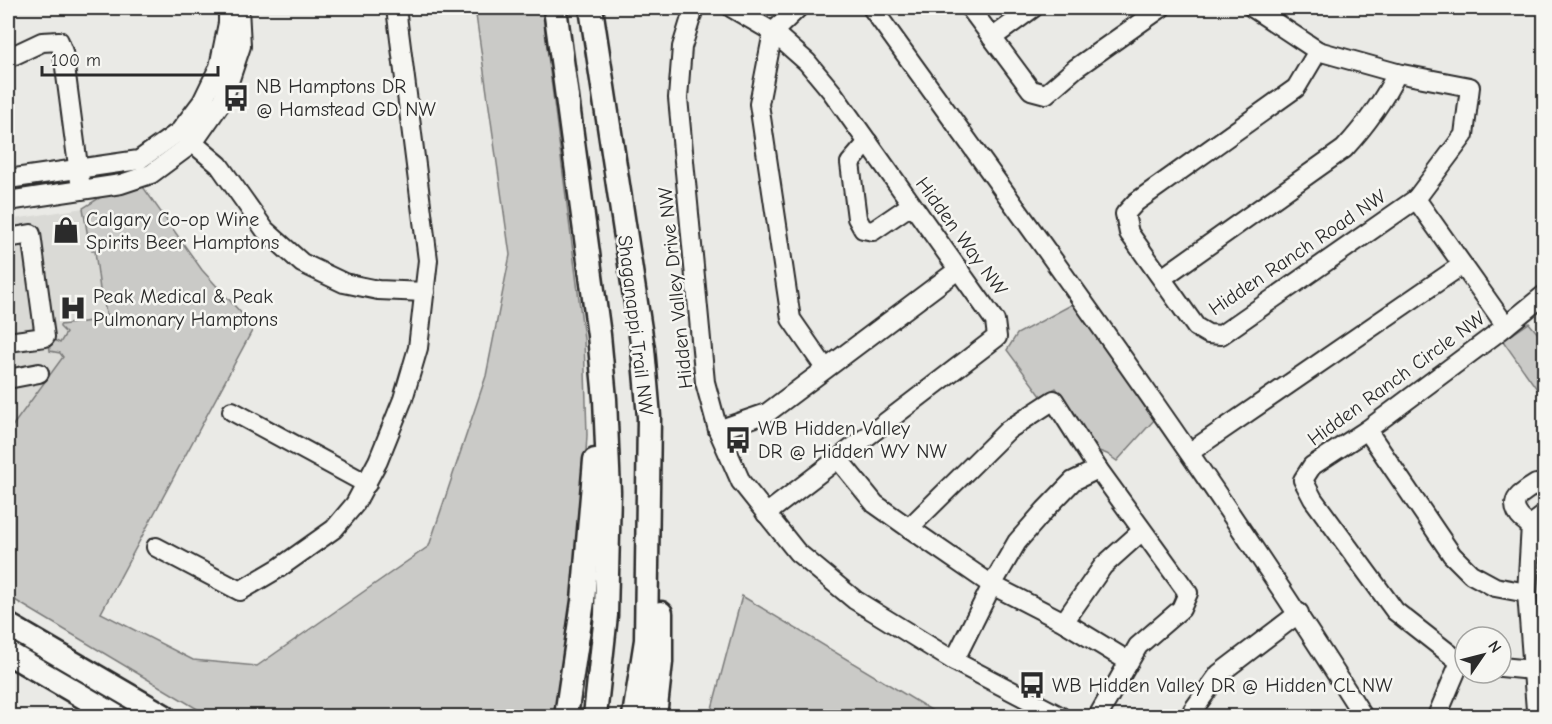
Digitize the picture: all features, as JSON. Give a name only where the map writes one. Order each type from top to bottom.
[{"type":"main road","name":"Shaganappi Trail NW","points":[[555,8],[599,335],[605,399],[609,492],[606,615],[595,717]]},
{"type":"main road","name":"Shaganappi Trail NW","points":[[591,8],[643,349],[649,417],[646,640],[634,717]]},
{"type":"main road","points":[[566,717],[583,601],[594,487],[599,335]]},
{"type":"main road","points":[[649,417],[662,542],[661,662],[655,717]]},
{"type":"main road","points":[[8,625],[164,717]]},
{"type":"main road","points":[[8,653],[116,717]]},
{"type":"street","points":[[8,179],[139,160],[187,137],[219,67],[228,23],[228,8]]},
{"type":"street","points":[[8,201],[121,184],[151,174],[223,100],[241,46],[239,8]]},
{"type":"street","points":[[156,548],[240,591],[279,568],[334,529],[367,484],[403,399],[418,348],[428,260],[396,8]]},
{"type":"street","name":"Hidden Valley Drive NW","points":[[694,8],[682,47],[678,99],[705,382],[718,430],[741,483],[797,552],[855,600],[954,662],[1060,717]]},
{"type":"street","name":"Hidden Way NW","points":[[732,8],[773,32],[807,62],[868,142],[995,321],[997,337],[766,514]]},
{"type":"street","points":[[798,8],[773,32],[759,105],[791,319],[825,368]]},
{"type":"street","points":[[872,8],[1190,452],[1299,613],[1363,717]]},
{"type":"street","points":[[969,8],[1031,90],[1046,94],[1076,68],[1161,8]]},
{"type":"street","points":[[992,38],[1033,8]]},
{"type":"street","points":[[1253,8],[1318,51],[1397,73],[1470,87],[1464,135],[1416,199],[1506,326]]},
{"type":"street","points":[[8,58],[42,42],[58,41],[63,52],[82,189]]},
{"type":"street","name":"Hidden Ranch Road NW","points":[[1318,51],[1296,88],[1136,202],[1125,214],[1129,232],[1196,327],[1208,334],[1221,335],[1416,199]]},
{"type":"street","points":[[1162,278],[1344,149],[1383,102],[1397,73]]},
{"type":"street","points":[[187,137],[219,165],[266,230],[302,263],[344,283],[378,290],[425,292]]},
{"type":"street","points":[[868,142],[850,163],[857,218],[862,229],[873,231],[911,205]]},
{"type":"street","points":[[8,238],[31,234],[45,337],[8,342]]},
{"type":"street","points":[[1190,452],[1462,265]]},
{"type":"street","points":[[718,430],[767,413],[959,269]]},
{"type":"street","name":"Hidden Ranch Circle NW","points":[[1453,655],[1395,611],[1313,499],[1303,480],[1312,466],[1367,430],[1545,295]]},
{"type":"street","points":[[8,379],[39,373]]},
{"type":"street","points":[[909,528],[1008,430],[1054,400],[1098,469],[1188,593],[1181,609],[1138,646],[1098,717]]},
{"type":"street","points":[[232,411],[367,484]]},
{"type":"street","points":[[1367,430],[1452,555],[1471,574],[1495,587],[1527,593]]},
{"type":"street","points":[[838,460],[874,504],[992,585],[1064,622],[1128,661]]},
{"type":"street","points":[[954,662],[992,585],[1017,542],[1073,481],[1098,469]]},
{"type":"street","points":[[1536,713],[1538,668],[1527,593],[1538,520],[1523,522],[1515,504],[1518,496],[1536,484],[1545,485]]},
{"type":"street","points":[[1064,622],[1103,566],[1142,531]]},
{"type":"street","points":[[1191,717],[1193,710],[1219,674],[1299,613]]},
{"type":"street","points":[[1513,667],[1538,668]]},
{"type":"street","points":[[1437,717],[1453,684]]},
{"type":"shaded area","points":[[475,8],[542,8],[584,339],[587,435],[580,555],[556,716],[209,716],[8,596],[8,426],[11,428],[63,357],[60,353],[50,351],[49,340],[60,343],[66,333],[60,325],[107,319],[103,297],[101,297],[95,251],[92,251],[91,243],[89,243],[83,208],[104,195],[141,184],[202,270],[254,327],[101,613],[193,660],[257,666],[429,546],[486,376],[510,255]]},
{"type":"shaded area","points":[[83,208],[107,319],[60,325],[66,333],[59,344],[54,340],[51,352],[55,351],[64,357],[11,429],[8,426],[8,220]]},
{"type":"shaded area","points":[[1073,304],[1155,419],[1117,461],[1099,451],[1056,388],[1041,396],[1007,350],[1017,334]]},
{"type":"shaded area","points":[[1529,323],[1544,341],[1544,395],[1539,392],[1503,341]]},
{"type":"shaded area","points":[[742,596],[941,716],[710,716]]},
{"type":"place","name":"NB Hamptons DR @ Hamstead GD NW","points":[[236,98]]},
{"type":"place","name":"Calgary Co-op Wine Spirits Beer Hamptons","points":[[66,230]]},
{"type":"place","name":"Peak Medical & Peak Pulmonary Hamptons","points":[[73,308]]},
{"type":"place","name":"WB Hidden Valley DR @ Hidden WY NW","points":[[738,440]]},
{"type":"place","name":"WB Hidden Valley DR @ Hidden CL NW","points":[[1032,685]]}]
